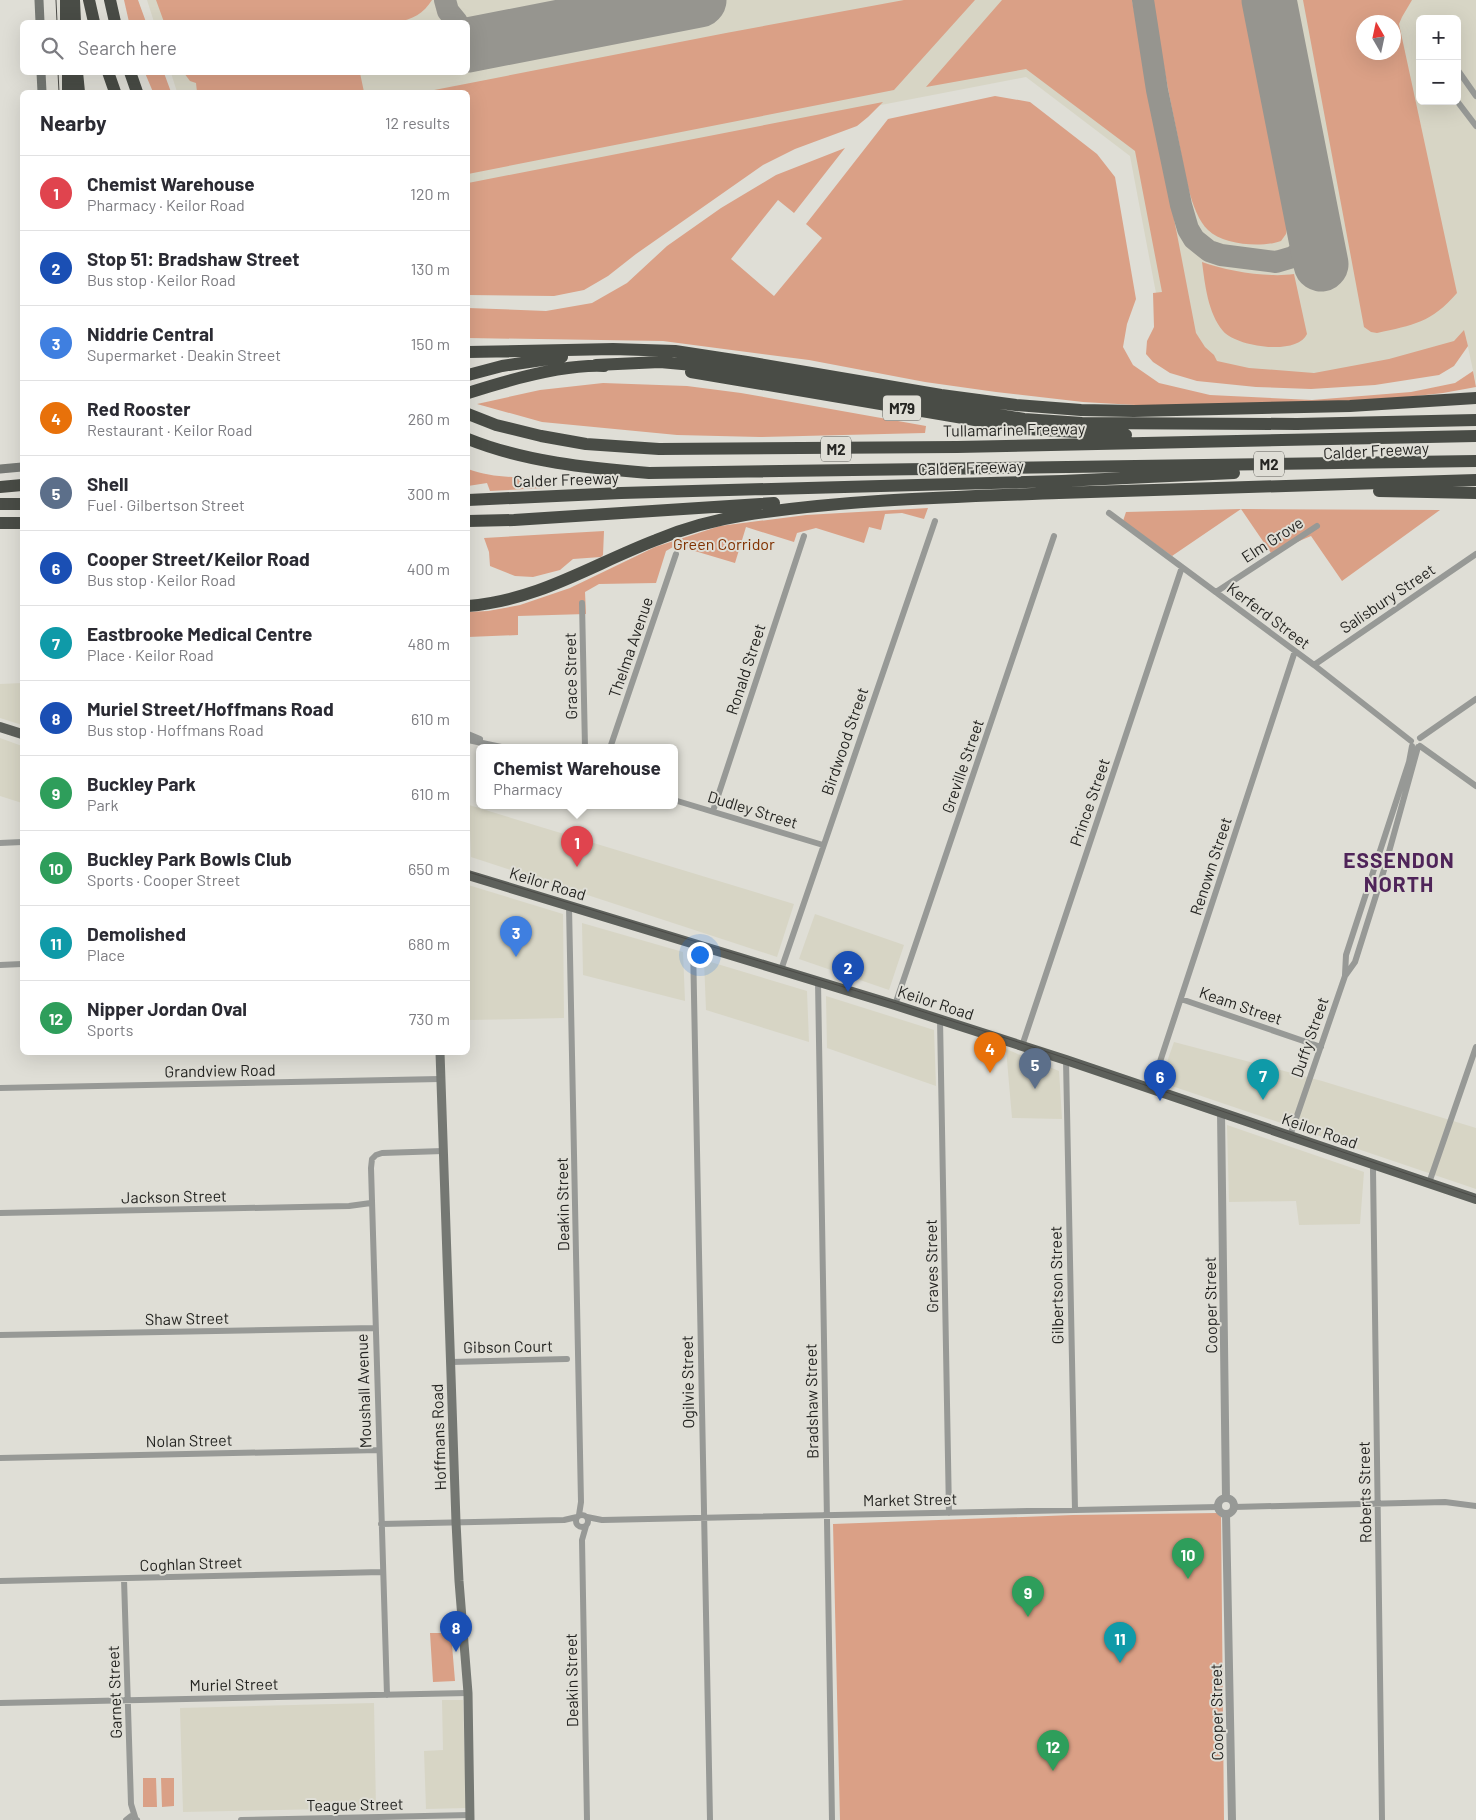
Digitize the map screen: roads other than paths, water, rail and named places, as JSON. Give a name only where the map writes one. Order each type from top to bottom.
[{"type":"highway","points":[[66,0],[66,20]]},
{"type":"highway","points":[[74,0],[75,20]]},
{"type":"highway","points":[[89,0],[94,20]]},
{"type":"highway","points":[[110,0],[115,20]]},
{"type":"highway","points":[[68,75],[68,90]]},
{"type":"highway","points":[[77,75],[79,90]]},
{"type":"highway","points":[[109,75],[114,90]]},
{"type":"highway","points":[[470,374],[502,366],[547,359],[637,350]]},
{"type":"highway","points":[[470,352],[675,351],[941,395],[1016,405],[1082,410],[1198,410],[1350,406],[1476,398]]},
{"type":"highway","points":[[596,365],[660,362],[737,369],[969,410],[1024,418],[1082,423],[1297,424],[1476,420]]},
{"type":"highway","name":"M79","points":[[470,392],[528,376],[596,365],[664,369],[1028,429],[1209,441]]},
{"type":"highway","points":[[1198,410],[1347,417],[1476,420]]},
{"type":"highway","name":"Tullamarine Freeway","points":[[470,415],[496,425],[542,436],[586,444],[624,448],[835,449],[1476,436]]},
{"type":"highway","name":"M2","points":[[470,440],[518,454],[562,464],[649,473],[1476,461]]},
{"type":"highway","name":"Calder Freeway","points":[[470,500],[630,493],[1062,481],[1476,461]]},
{"type":"highway","points":[[470,606],[502,601],[547,588],[654,540],[704,523],[770,511],[872,502],[961,497],[1476,480]]},
{"type":"highway","points":[[0,487],[20,485]]},
{"type":"highway","points":[[1191,489],[1476,492]]},
{"type":"highway","points":[[470,521],[552,518],[738,505],[872,502]]},
{"type":"highway","points":[[0,504],[20,504]]},
{"type":"highway","points":[[0,523],[20,523]]},
{"type":"main road","points":[[39,0],[40,20]]},
{"type":"main road","points":[[41,75],[42,90]]},
{"type":"main road","points":[[0,469],[20,467]]},
{"type":"main road","points":[[0,727],[20,733]]},
{"type":"main road","name":"Keilor Road","points":[[470,876],[895,1005],[1066,1060],[1476,1199]]},
{"type":"main road","name":"Hoffmans Road","points":[[440,1055],[456,1522],[468,1693],[470,1817]]},
{"type":"street","points":[[1461,75],[1476,96]]},
{"type":"street","points":[[1460,105],[1476,126]]},
{"type":"street","name":"Kerferd Street","points":[[1109,514],[1314,665],[1415,745],[1476,786]]},
{"type":"street","name":"Birdwood Street","points":[[780,970],[935,520]]},
{"type":"street","name":"Elm Grove","points":[[1216,592],[1317,526]]},
{"type":"street","name":"Ronald Street","points":[[713,811],[804,536]]},
{"type":"street","name":"Greville Street","points":[[895,1005],[1054,536]]},
{"type":"street","name":"Thelma Avenue","points":[[611,744],[676,554]]},
{"type":"street","name":"Salisbury Street","points":[[1314,665],[1476,554]]},
{"type":"street","name":"Prince Street","points":[[1022,1046],[1182,567]]},
{"type":"street","name":"Grace Street","points":[[582,603],[585,744]]},
{"type":"street","name":"Renown Street","points":[[1151,1089],[1295,651]]},
{"type":"street","points":[[1415,745],[1422,742],[1420,738],[1476,699]]},
{"type":"street","points":[[470,735],[490,744]]},
{"type":"street","points":[[470,740],[490,744]]},
{"type":"street","name":"Duffy Street","points":[[1290,1136],[1345,976],[1346,955],[1415,745]]},
{"type":"street","name":"Duffy Street","points":[[1345,976],[1355,962],[1384,870],[1415,745]]},
{"type":"street","name":"Dudley Street","points":[[678,801],[822,846]]},
{"type":"street","points":[[0,843],[20,842]]},
{"type":"street","points":[[1376,867],[1384,870]]},
{"type":"street","name":"Deakin Street","points":[[569,906],[587,1820]]},
{"type":"street","name":"Ogilvie Street","points":[[693,944],[710,1820]]},
{"type":"street","points":[[0,965],[20,964]]},
{"type":"street","name":"Bradshaw Street","points":[[818,981],[832,1820]]},
{"type":"street","name":"Keam Street","points":[[1181,999],[1321,1047]]},
{"type":"street","name":"Graves Street","points":[[940,1020],[949,1512]]},
{"type":"street","points":[[1429,1183],[1476,1047]]},
{"type":"street","name":"Gilbertson Street","points":[[1066,1060],[1075,1510]]},
{"type":"street","name":"Grandview Road","points":[[0,1088],[440,1079]]},
{"type":"street","name":"Cooper Street","points":[[1221,1112],[1226,1498]]},
{"type":"street","name":"Moushall Avenue","points":[[387,1694],[371,1168],[372,1159],[382,1153],[443,1151]]},
{"type":"street","name":"Roberts Street","points":[[1374,1164],[1382,1820]]},
{"type":"street","name":"Jackson Street","points":[[0,1213],[371,1206]]},
{"type":"street","name":"Shaw Street","points":[[0,1335],[375,1328]]},
{"type":"street","name":"Gibson Court","points":[[450,1362],[567,1359]]},
{"type":"street","name":"Nolan Street","points":[[0,1458],[379,1450]]},
{"type":"street","points":[[1226,1498],[1232,1501],[1234,1507],[1232,1511],[1226,1514],[1220,1512],[1218,1507],[1221,1500],[1226,1498]]},
{"type":"street","points":[[1234,1507],[1445,1502],[1476,1506]]},
{"type":"street","name":"Market Street","points":[[382,1524],[1218,1507]]},
{"type":"street","name":"Cooper Street","points":[[1226,1514],[1232,1820]]},
{"type":"street","name":"Coghlan Street","points":[[0,1580],[382,1572]]},
{"type":"street","name":"Garnet Street","points":[[124,1578],[131,1819]]},
{"type":"street","name":"Muriel Street","points":[[0,1703],[468,1693]]},
{"type":"street","name":"Teague Street","points":[[240,1820],[470,1817]]},
{"type":"tram line","points":[[56,0],[57,20]]},
{"type":"tram line","points":[[58,75],[59,90]]},
{"type":"tram line","points":[[470,873],[1015,1041],[1476,1197]]},
{"type":"place","name":"Chemist Warehouse","points":[[577,867]]},
{"type":"place","name":"Niddrie Central","points":[[516,957]]},
{"type":"place","name":"Stop 51: Bradshaw Street","points":[[848,992]]},
{"type":"place","name":"Red Rooster","points":[[990,1073]]},
{"type":"place","name":"Shell","points":[[1035,1089]]},
{"type":"place","name":"Eastbrooke Medical Centre","points":[[1263,1100]]},
{"type":"place","name":"Cooper Street/Keilor Road","points":[[1160,1101]]},
{"type":"place","name":"Buckley Park Bowls Club","points":[[1188,1579]]},
{"type":"place","name":"Buckley Park","points":[[1028,1617]]},
{"type":"place","name":"Muriel Street/Hoffmans Road","points":[[456,1652]]},
{"type":"place","name":"Demolished","points":[[1120,1663]]},
{"type":"place","name":"Nipper Jordan Oval","points":[[1053,1771]]},
{"type":"district","name":"ESSENDON NORTH","points":[[1399,871]]},
{"type":"park label","name":"Green Corridor","points":[[724,543]]}]
